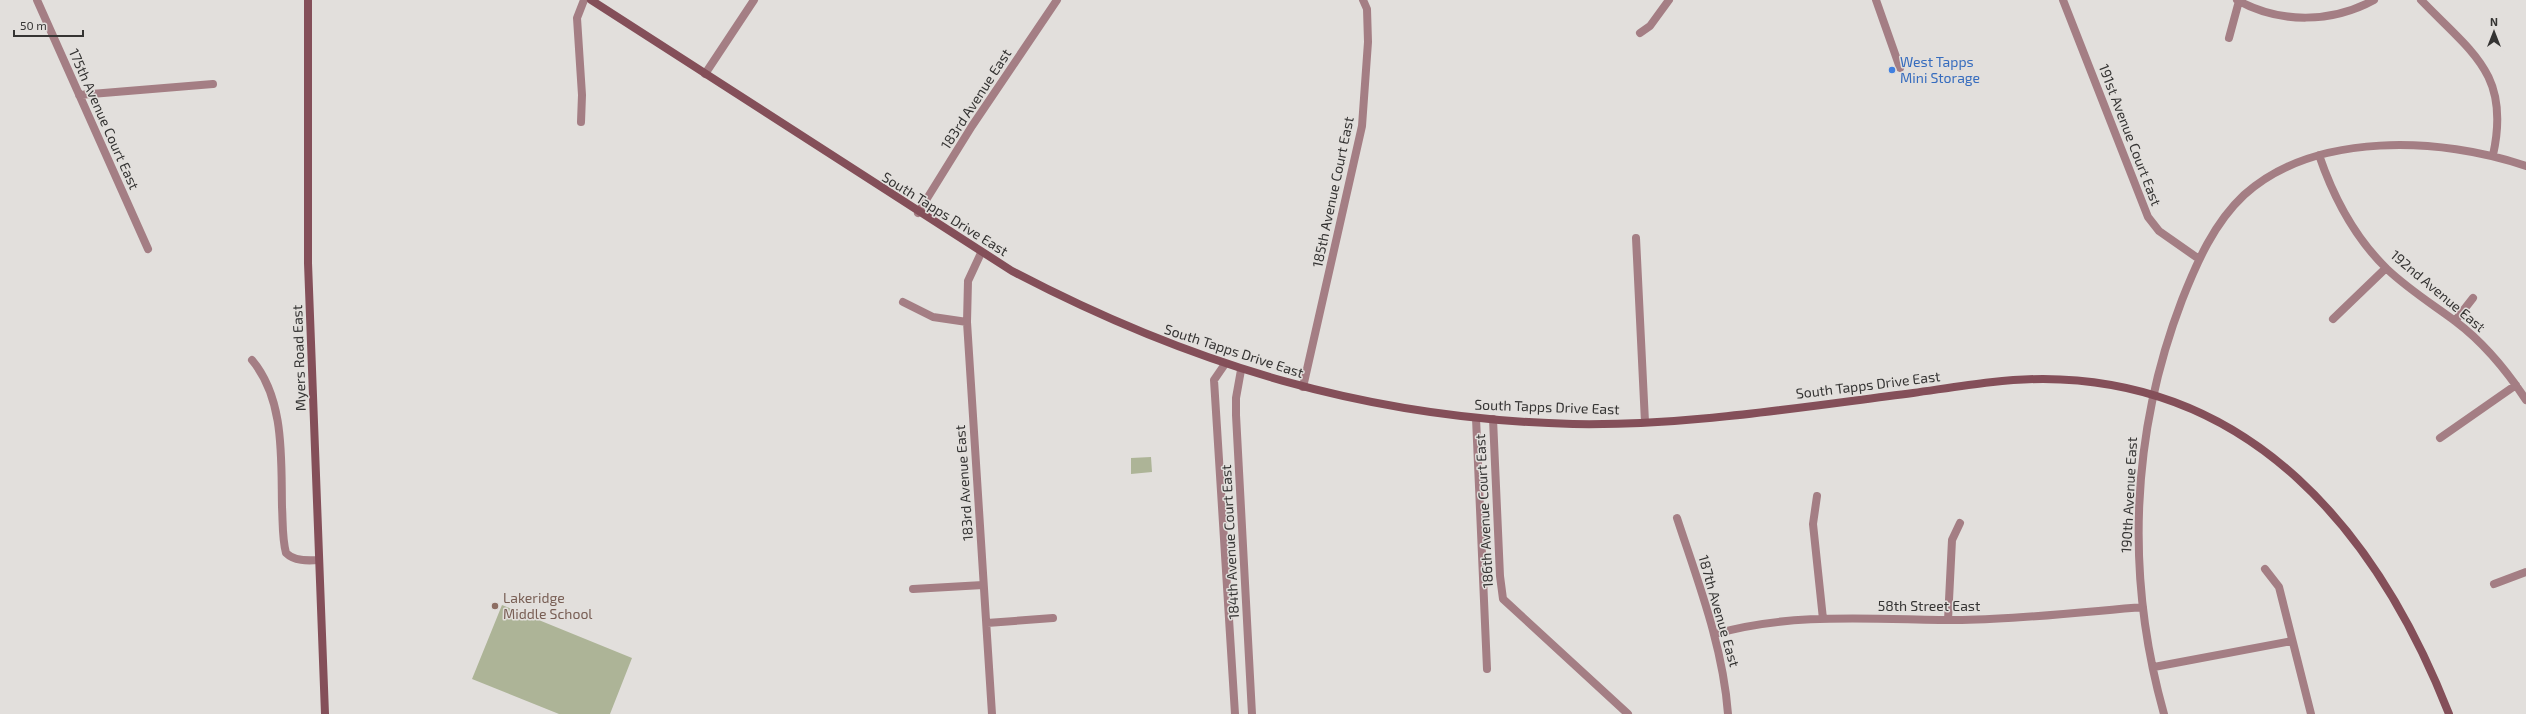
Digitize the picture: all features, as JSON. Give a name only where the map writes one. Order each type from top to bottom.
[{"type":"street","name":"175th Avenue Court East","points":[[37,0],[148,249]]},
{"type":"street","name":"Myers Road East","points":[[308,0],[308,264],[325,714]]},
{"type":"street","points":[[581,122],[582,95],[577,18],[584,0]]},
{"type":"street","name":"South Tapps Drive East","points":[[591,0],[981,253],[1096,314],[1157,340],[1240,370],[1303,387],[1385,405],[1476,418],[1573,424],[1645,422],[1715,417],[2030,380],[2100,383],[2152,395],[2196,411],[2241,434],[2281,463],[2328,507],[2367,559],[2400,612],[2426,659],[2450,714]]},
{"type":"street","points":[[705,74],[754,0]]},
{"type":"street","name":"183rd Avenue East","points":[[918,213],[977,119],[1057,0]]},
{"type":"street","name":"185th Avenue Court East","points":[[1303,387],[1362,126],[1368,42],[1367,9],[1363,0]]},
{"type":"street","points":[[1640,33],[1650,26],[1669,0]]},
{"type":"street","points":[[1876,0],[1900,68]]},
{"type":"street","name":"191st Avenue Court East","points":[[2062,0],[2148,217],[2159,231],[2200,259]]},
{"type":"street","points":[[2229,38],[2238,0],[2275,14],[2314,18],[2346,12],[2374,0]]},
{"type":"street","points":[[2421,0],[2476,58],[2492,82],[2498,104],[2493,155]]},
{"type":"street","points":[[80,95],[213,84]]},
{"type":"street","name":"190th Avenue East","points":[[2164,714],[2143,607],[2139,568],[2138,519],[2142,465],[2152,395],[2172,327],[2200,259],[2226,213],[2245,194],[2295,163],[2319,155],[2365,147],[2406,146],[2448,148],[2493,155],[2526,166]]},
{"type":"street","name":"192nd Avenue East","points":[[2319,155],[2330,186],[2347,217],[2386,268],[2455,321],[2479,342],[2526,400]]},
{"type":"street","points":[[1636,238],[1645,422]]},
{"type":"street","name":"183rd Avenue East","points":[[981,253],[968,281],[967,322],[992,714]]},
{"type":"street","points":[[2333,319],[2386,268]]},
{"type":"street","points":[[2455,321],[2472,298]]},
{"type":"street","points":[[902,302],[933,317],[967,322]]},
{"type":"street","points":[[252,360],[268,383],[274,404],[280,443],[283,545],[286,553],[290,557],[307,561],[319,560]]},
{"type":"street","points":[[1225,364],[1214,380],[1235,714]]},
{"type":"street","name":"184th Avenue Court East","points":[[1240,370],[1236,398],[1236,415],[1252,714]]},
{"type":"street","points":[[2440,438],[2516,386]]},
{"type":"street","name":"186th Avenue Court East","points":[[1476,418],[1487,669]]},
{"type":"street","name":"186th Avenue Court East","points":[[1493,419],[1500,576],[1503,599],[1628,714]]},
{"type":"street","points":[[1817,496],[1813,524],[1823,619]]},
{"type":"street","name":"187th Avenue East","points":[[1677,518],[1715,634],[1724,674],[1728,714]]},
{"type":"street","points":[[1948,620],[1952,540],[1960,523]]},
{"type":"street","points":[[2265,569],[2279,587],[2311,714]]},
{"type":"street","points":[[2494,584],[2526,572]]},
{"type":"street","points":[[913,589],[983,586]]},
{"type":"street","name":"58th Street East","points":[[1715,634],[1770,622],[1823,619],[1948,620],[2016,618],[2143,607]]},
{"type":"street","points":[[987,624],[1054,618]]},
{"type":"street","points":[[2154,668],[2292,641]]},
{"type":"green space","points":[[1151,457],[1152,472],[1131,474],[1131,458]]},
{"type":"green space","points":[[502,605],[632,658],[610,714],[559,714],[472,679]]},
{"type":"place","name":"West Tapps Mini Storage","points":[[1892,70]]},
{"type":"place","name":"Lakeridge Middle School","points":[[495,606]]}]
